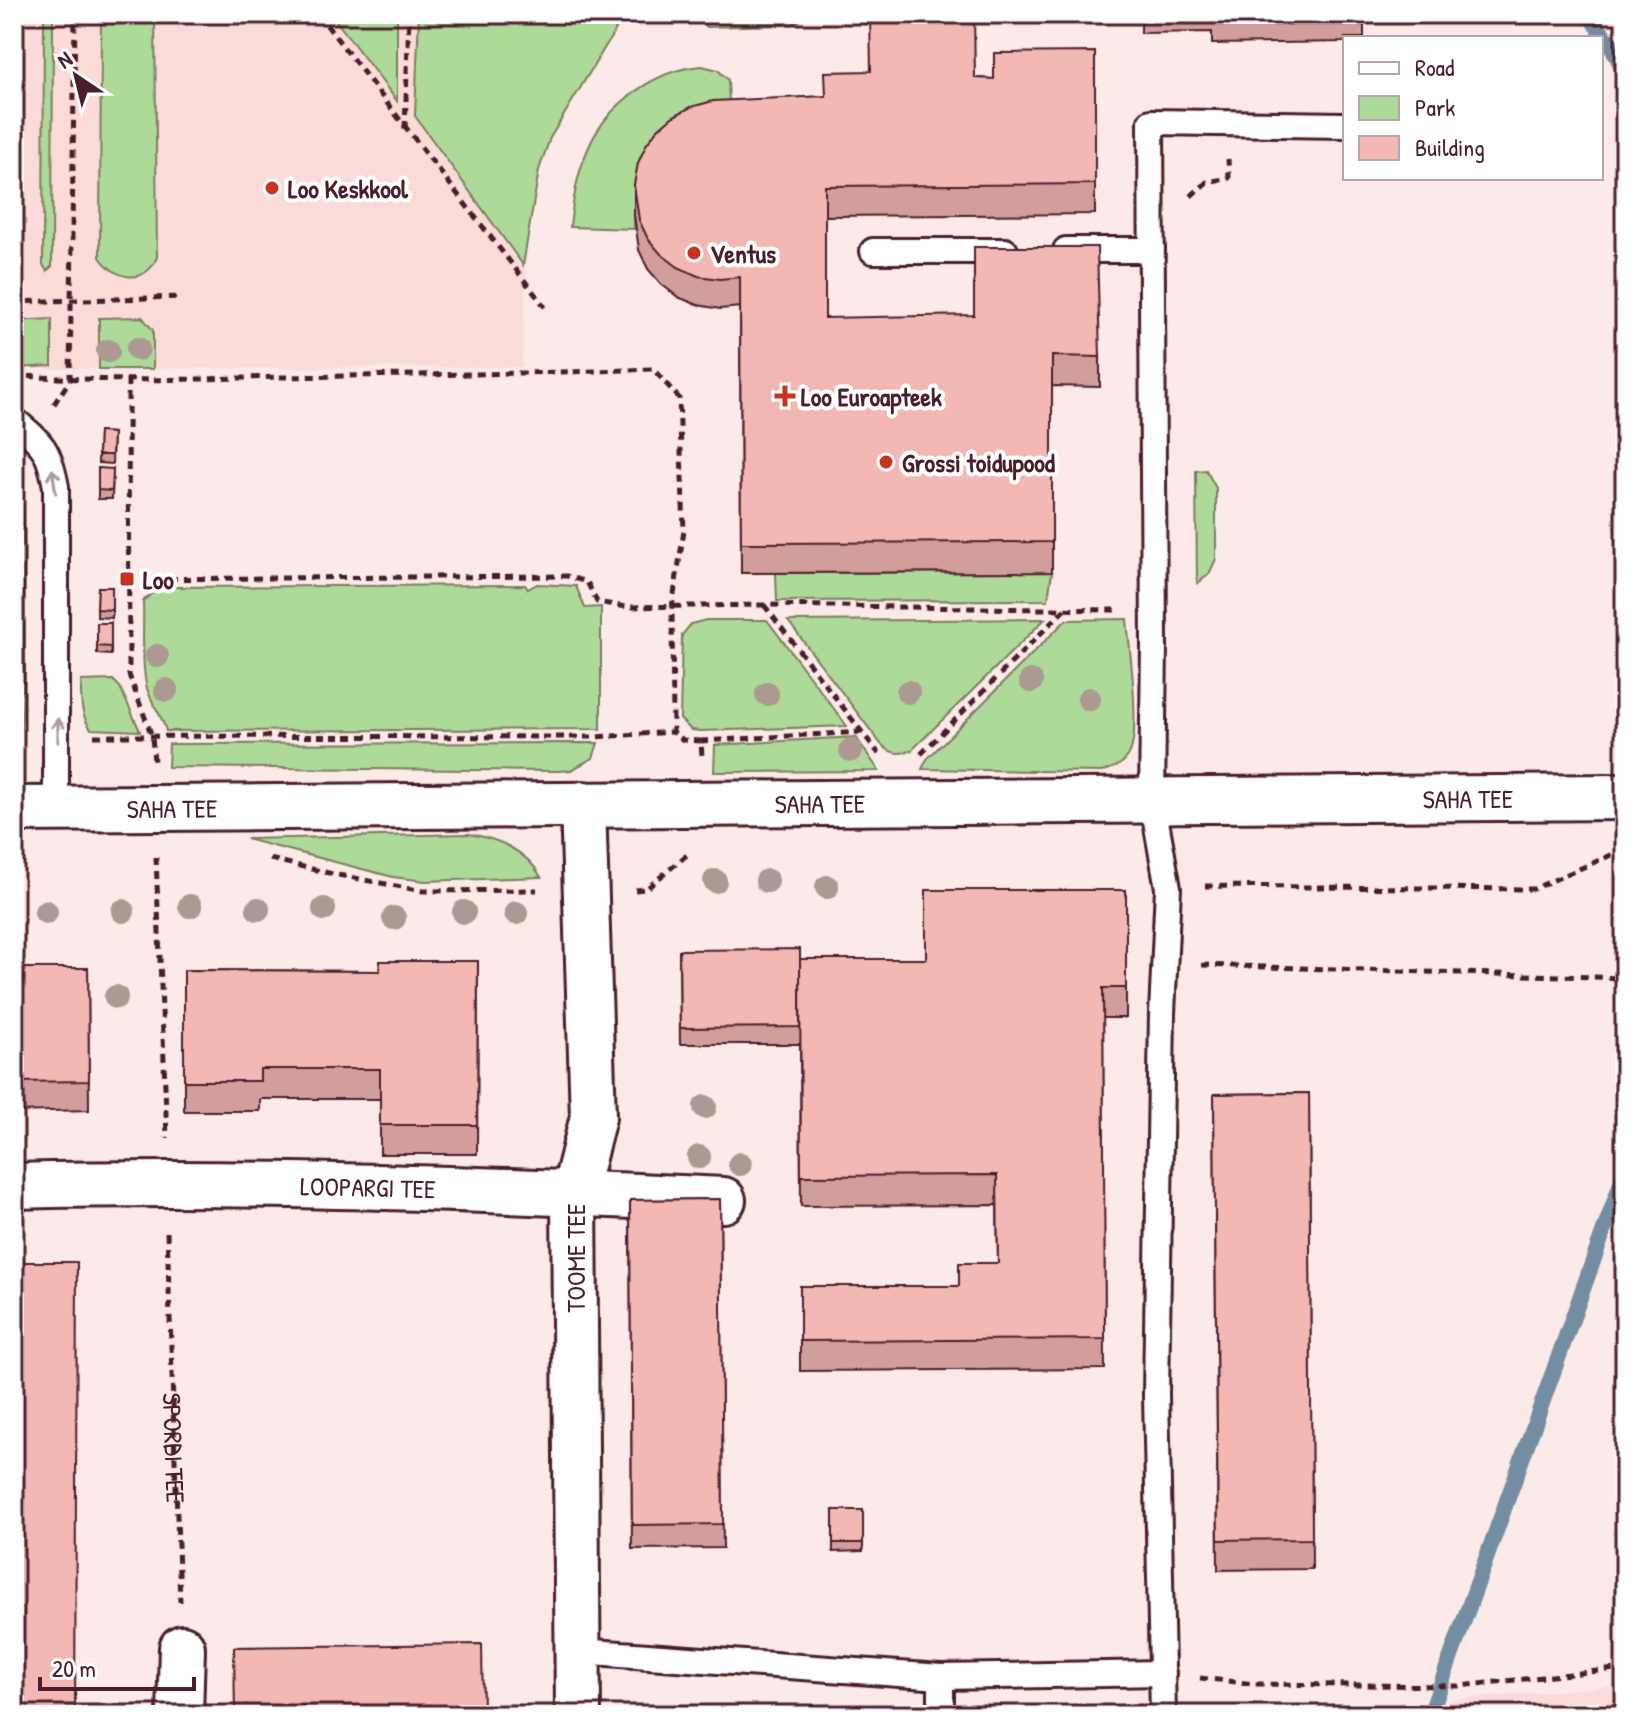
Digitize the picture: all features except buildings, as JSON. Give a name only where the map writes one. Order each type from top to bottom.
[{"type":"street","name":"SAHA TEE","points":[[35,809],[1625,797]]},
{"type":"street","name":"TOOME TEE","points":[[578,1715],[574,1193],[593,1117],[583,804]]},
{"type":"street","name":"LOOPARGI TEE","points":[[14,1186],[168,1182],[723,1200]]},
{"type":"street","points":[[180,1715],[182,1648]]},
{"type":"lane","points":[[1163,1715],[1156,1395],[1168,888],[1152,799],[1151,122],[1343,125]]},
{"type":"lane","points":[[873,251],[1152,250]]},
{"type":"lane","points":[[14,420],[34,436],[50,456],[56,487],[58,736],[35,809]]},
{"type":"lane","points":[[579,1651],[941,1677],[1163,1673]]},
{"type":"lane","points":[[941,1677],[941,1715]]},
{"type":"path","points":[[34,436],[70,380],[75,14]]},
{"type":"path","points":[[318,14],[545,307]]},
{"type":"path","points":[[405,129],[409,14]]},
{"type":"path","points":[[1188,200],[1207,182],[1229,178],[1227,122]]},
{"type":"path","points":[[14,302],[182,297]]},
{"type":"path","points":[[14,375],[70,380],[653,369],[679,398],[684,531],[672,607],[673,732]]},
{"type":"path","points":[[128,379],[129,675],[152,736],[154,768]]},
{"type":"path","points":[[127,579],[567,576],[587,582],[597,602],[626,607],[764,605],[1129,610],[1154,598]]},
{"type":"path","points":[[764,605],[884,761]]},
{"type":"path","points":[[914,761],[1067,608]]},
{"type":"path","points":[[58,736],[595,737],[673,732],[683,740],[701,741],[862,732]]},
{"type":"path","points":[[701,741],[703,770]]},
{"type":"path","points":[[1168,888],[1228,885],[1533,889],[1625,849]]},
{"type":"path","name":"SPORDI TEE","points":[[155,850],[182,1648]]},
{"type":"path","points":[[268,858],[423,891],[646,889],[692,850]]},
{"type":"path","points":[[1165,963],[1625,978]]},
{"type":"path","points":[[1163,1673],[1255,1684],[1460,1686],[1625,1668]]},
{"type":"shaded area","name":"Loo Keskkool","points":[[14,14],[538,14],[522,367],[26,369],[14,362]]},
{"type":"shaded area","points":[[1625,1685],[1625,1715],[1446,1715],[1450,1700]]},
{"type":"green space","points":[[44,14],[53,14],[52,266],[47,271],[43,265]]},
{"type":"green space","points":[[101,14],[155,14],[157,257],[152,266],[138,276],[121,275],[100,257]]},
{"type":"green space","points":[[331,14],[397,14],[397,101]]},
{"type":"green space","points":[[419,14],[625,14],[550,138],[539,170],[523,265],[415,116]]},
{"type":"green space","points":[[687,14],[807,14],[798,22],[788,25],[707,27]]},
{"type":"green space","points":[[702,66],[718,70],[728,80],[730,130],[634,215],[634,229],[570,227],[581,168],[596,133],[607,118],[634,92],[650,82],[667,74]]},
{"type":"green space","points":[[142,317],[153,330],[153,369],[99,369],[99,318]]},
{"type":"green space","points":[[52,319],[52,366],[14,368],[14,321]]},
{"type":"green space","points":[[1206,470],[1216,488],[1216,559],[1209,574],[1197,584],[1196,471]]},
{"type":"green space","points":[[14,487],[23,508],[25,668],[21,731],[14,731]]},
{"type":"green space","points":[[1052,572],[1048,600],[777,601],[776,573]]},
{"type":"green space","points":[[537,584],[576,586],[585,608],[601,607],[601,729],[166,731],[148,690],[144,674],[143,601],[157,589],[525,585],[528,589]]},
{"type":"green space","points":[[1045,619],[912,750],[899,753],[881,744],[788,621]]},
{"type":"green space","points":[[1127,619],[1134,690],[1134,730],[1128,756],[1120,764],[1102,772],[922,769],[927,759],[1066,620]]},
{"type":"green space","points":[[706,620],[767,620],[847,726],[691,730],[680,719],[682,635],[691,624]]},
{"type":"green space","points":[[113,680],[120,687],[140,731],[91,729],[87,723],[82,706],[81,681]]},
{"type":"green space","points":[[856,737],[879,771],[714,772],[715,745]]},
{"type":"green space","points":[[598,743],[593,758],[571,770],[559,771],[168,767],[169,744]]},
{"type":"green space","points":[[469,834],[510,847],[528,860],[541,877],[425,881],[393,877],[246,839]]},
{"type":"waterway","points":[[1588,14],[1610,43],[1625,73]]},
{"type":"waterway","points":[[1430,1715],[1625,1172]]},
{"type":"place","name":"Loo Keskkool","points":[[272,188]]},
{"type":"place","name":"Ventus","points":[[694,253]]},
{"type":"place","name":"Loo Euroapteek","points":[[785,396]]},
{"type":"place","name":"Grossi toidupood","points":[[886,462]]},
{"type":"place","name":"Loo","points":[[127,579]]}]
